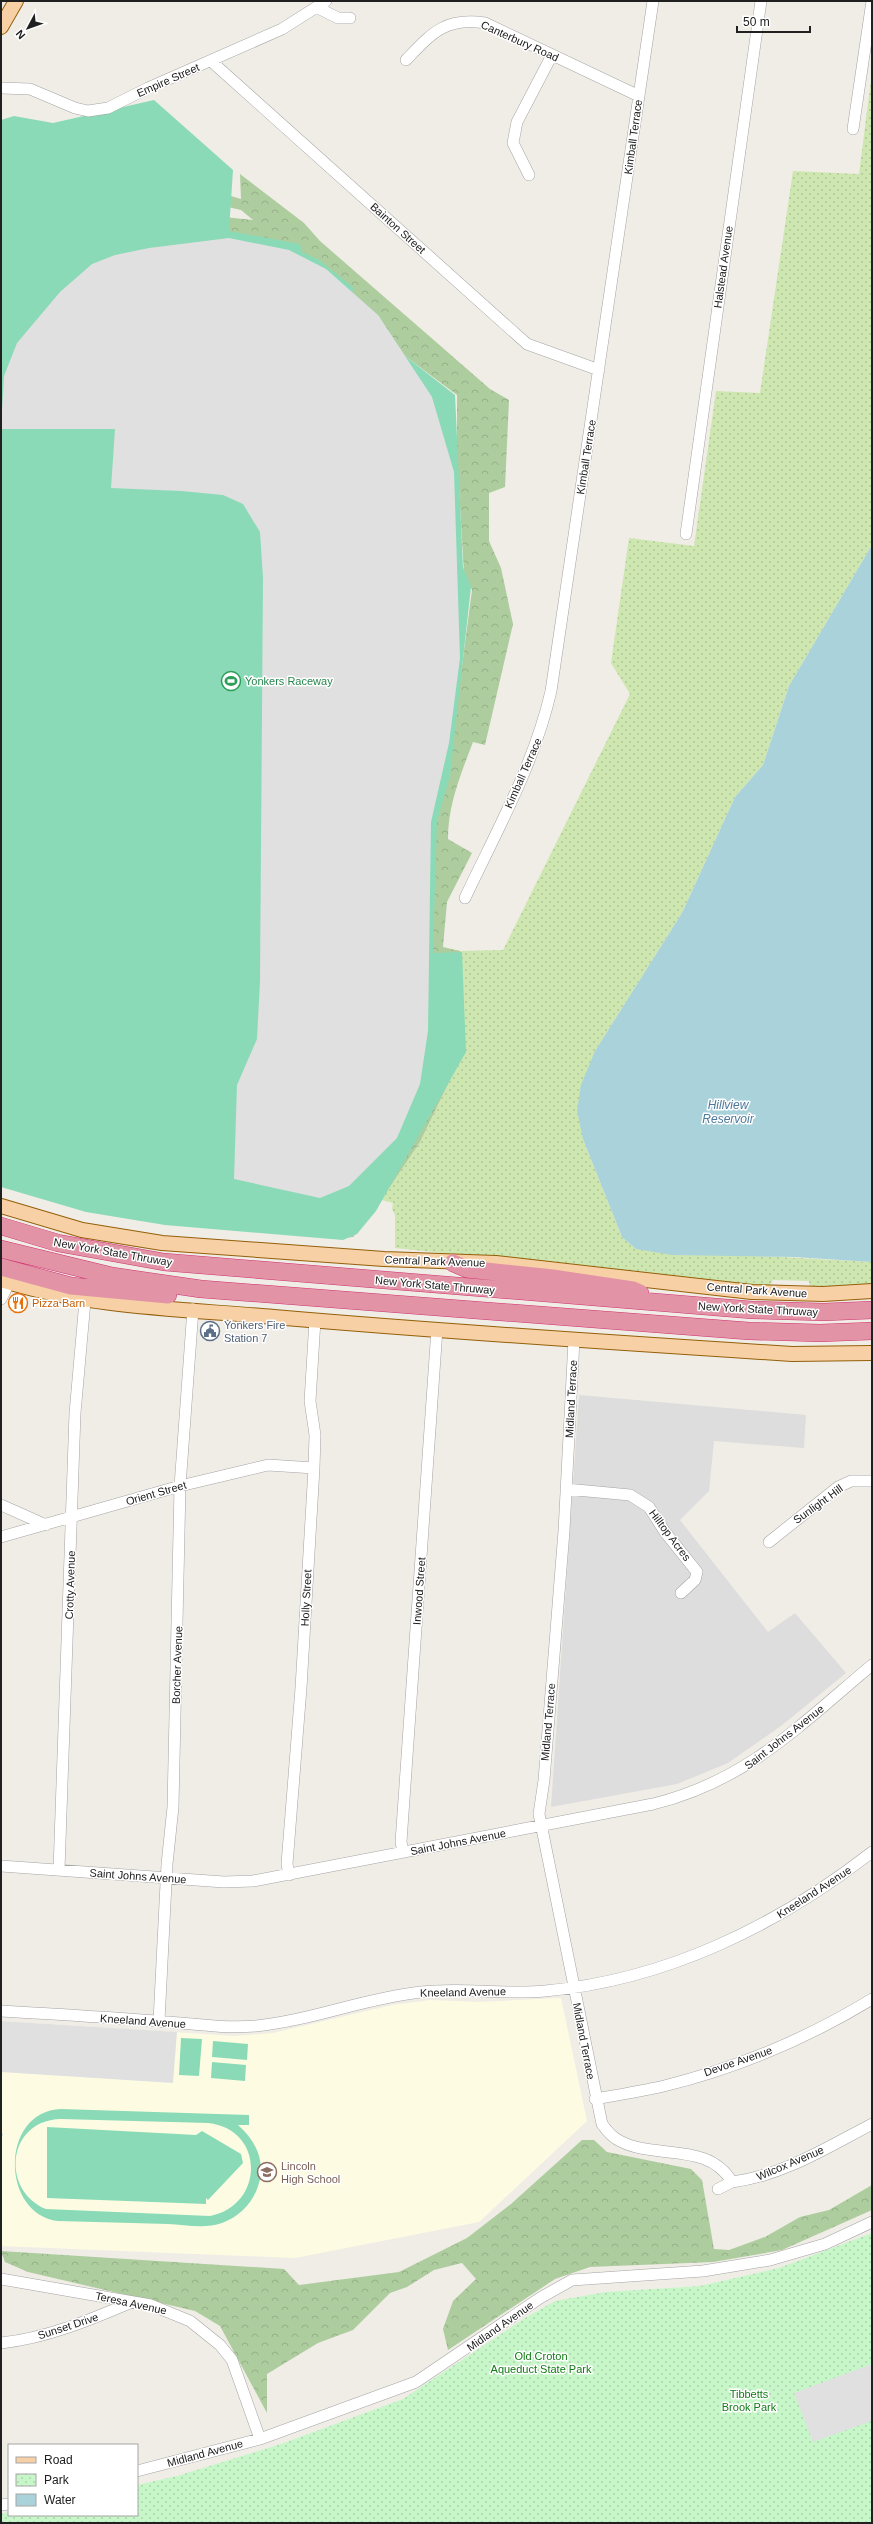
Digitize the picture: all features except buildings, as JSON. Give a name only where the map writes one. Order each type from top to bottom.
[{"type":"highway","name":"New York State Thruway","points":[[1,1226],[58,1243],[164,1262],[660,1303],[788,1311],[872,1310]]},
{"type":"highway","name":"New York State Thruway","points":[[1,1249],[112,1276],[201,1289],[749,1331],[820,1334],[872,1331]]},
{"type":"highway","points":[[453,1263],[468,1269],[547,1277],[633,1290],[660,1303]]},
{"type":"highway","points":[[4,1277],[49,1281],[92,1289],[167,1295],[201,1289]]},
{"type":"main road","points":[[1,28],[16,1]]},
{"type":"main road","name":"Central Park Avenue","points":[[1,1206],[82,1230],[162,1243],[453,1263],[496,1263],[552,1268],[612,1278],[752,1292],[823,1294],[872,1291]]},
{"type":"main road","points":[[4,1277],[85,1301],[574,1340],[792,1354],[872,1353]]},
{"type":"street","name":"Kimball Terrace","points":[[465,898],[532,758],[543,725],[551,691],[600,370],[653,1]]},
{"type":"street","name":"Halstead Avenue","points":[[686,534],[761,1]]},
{"type":"street","points":[[853,128],[872,1]]},
{"type":"street","points":[[322,4],[338,18],[350,18]]},
{"type":"street","name":"Empire Street","points":[[1,88],[30,89],[75,108],[88,111],[108,108],[148,88],[282,29],[322,4]]},
{"type":"street","name":"Canterbury Road","points":[[406,60],[426,39],[448,24],[466,20],[485,23],[639,96]]},
{"type":"street","points":[[529,175],[512,143],[517,122],[552,55]]},
{"type":"street","name":"Bainton Street","points":[[211,61],[527,344],[600,370]]},
{"type":"street","points":[[1,1299],[4,1277]]},
{"type":"street","name":"Crotty Avenue","points":[[59,1870],[75,1413],[85,1301]]},
{"type":"street","name":"Borcher Avenue","points":[[158,2021],[166,1877],[173,1807],[180,1486],[193,1310]]},
{"type":"street","name":"Holly Street","points":[[289,1875],[287,1864],[301,1688],[314,1468],[315,1436],[310,1401],[315,1320]]},
{"type":"street","name":"Inwood Street","points":[[403,1852],[401,1842],[437,1329]]},
{"type":"street","name":"Midland Terrace","points":[[574,1340],[572,1413],[546,1758],[539,1814],[595,2100]]},
{"type":"street","name":"Orient Street","points":[[1,1537],[180,1486],[268,1465],[314,1468]]},
{"type":"street","name":"Sunlight Hill","points":[[769,1542],[838,1487],[851,1481],[872,1481]]},
{"type":"street","name":"Hilltop Acres","points":[[566,1489],[630,1495],[649,1506],[665,1532],[697,1572],[695,1580],[681,1593]]},
{"type":"street","points":[[1,1505],[46,1525]]},
{"type":"street","name":"Saint Johns Avenue","points":[[1,1866],[234,1882],[289,1875],[668,1800],[729,1777],[767,1753],[872,1665]]},
{"type":"street","name":"Kneeland Avenue","points":[[1,2010],[196,2025],[254,2026],[312,2017],[397,1995],[422,1992],[541,1991],[613,1982],[663,1967],[760,1927],[800,1904],[872,1852]]},
{"type":"street","name":"Devoe Avenue","points":[[595,2100],[665,2086],[766,2053],[836,2020],[872,1999]]},
{"type":"street","points":[[595,2100],[602,2124],[620,2141],[641,2148],[668,2150],[709,2160],[726,2171],[732,2182]]},
{"type":"street","name":"Wilcox Avenue","points":[[718,2189],[732,2182],[753,2179],[773,2172],[872,2124]]},
{"type":"street","name":"Midland Avenue","points":[[138,2471],[260,2439],[416,2382],[432,2373],[540,2298],[572,2280],[703,2271],[770,2260],[826,2244],[872,2222]]},
{"type":"street","name":"Teresa Avenue","points":[[1,2279],[151,2305],[176,2314],[200,2327],[220,2345],[232,2360],[260,2439]]},
{"type":"street","name":"Sunset Drive","points":[[1,2343],[29,2339],[92,2319],[133,2302]]},
{"type":"shaded area","points":[[229,238],[289,250],[326,269],[378,315],[432,397],[454,472],[460,658],[449,743],[431,822],[428,1031],[420,1084],[397,1138],[349,1186],[320,1198],[234,1179],[237,1085],[257,1039],[260,981],[263,578],[260,532],[243,504],[223,495],[181,491],[111,488],[115,429],[1,429],[4,376],[17,343],[60,292],[92,264],[115,255],[149,248]]},
{"type":"shaded area","points":[[579,1395],[806,1415],[804,1448],[714,1441],[709,1491],[680,1520],[768,1632],[795,1613],[846,1673],[781,1726],[728,1763],[677,1784],[551,1807]]},
{"type":"shaded area","name":"Lincoln High School","points":[[561,1998],[587,2121],[479,2222],[295,2258],[1,2246],[1,2021],[234,2036],[273,2033],[392,2005],[431,2000],[478,2002]]},
{"type":"shaded area","points":[[1,2021],[177,2032],[173,2083],[1,2072]]},
{"type":"shaded area","points":[[872,2364],[872,2421],[813,2442],[794,2393]]},
{"type":"green space","points":[[872,72],[872,545],[789,686],[763,765],[735,797],[682,913],[595,1051],[583,1139],[622,1237],[636,1249],[872,1262],[872,1285],[810,1290],[809,1281],[773,1280],[769,1288],[395,1248],[395,1215],[392,1209],[393,1203],[381,1200],[420,1142],[464,1051],[460,951],[503,950],[630,694],[611,663],[629,538],[694,546],[716,391],[760,393],[793,171],[859,174]]},
{"type":"green space","name":"Yonkers Raceway","points":[[154,100],[233,170],[229,231],[300,244],[302,252],[319,260],[354,288],[352,292],[378,315],[405,356],[455,395],[463,567],[471,587],[450,776],[437,821],[433,953],[462,952],[466,1052],[376,1211],[357,1234],[343,1240],[165,1225],[86,1212],[1,1187],[1,120],[14,116],[53,123]]},
{"type":"green space","points":[[240,174],[304,223],[320,241],[490,389],[509,400],[505,487],[489,493],[489,541],[501,568],[513,624],[485,745],[473,742],[456,789],[450,814],[448,839],[472,853],[447,902],[443,947],[460,951],[464,1051],[420,1142],[381,1200],[353,1237],[343,1238],[431,953],[435,823],[447,780],[472,590],[464,573],[457,456],[457,395],[405,356],[378,315],[38,286],[224,217],[253,220],[241,210],[223,206],[221,193],[241,199]]},
{"type":"green space","points":[[181,2038],[202,2039],[199,2076],[179,2075]]},
{"type":"green space","points":[[213,2041],[248,2044],[247,2060],[212,2057]]},
{"type":"green space","points":[[212,2062],[246,2065],[245,2081],[211,2078]]},
{"type":"green space","points":[[61,2109],[249,2115],[249,2125],[238,2125],[249,2136],[259,2156],[261,2171],[258,2186],[251,2200],[242,2211],[229,2220],[216,2225],[195,2226],[58,2221],[39,2214],[25,2201],[17,2183],[15,2163],[18,2143],[27,2126],[41,2114]],"holes":[[[61,2119],[208,2123],[227,2128],[240,2139],[248,2152],[251,2168],[249,2183],[241,2198],[228,2209],[210,2216],[46,2209],[31,2200],[21,2187],[16,2172],[16,2157],[20,2143],[29,2131],[43,2122]]]},
{"type":"green space","points":[[47,2127],[196,2135],[202,2131],[241,2154],[243,2163],[208,2200],[206,2198],[206,2204],[47,2198]]},
{"type":"green space","points":[[582,2140],[594,2140],[607,2152],[691,2169],[702,2180],[714,2249],[729,2250],[765,2237],[800,2217],[829,2210],[872,2185],[872,2210],[782,2250],[713,2262],[590,2267],[555,2279],[448,2350],[443,2329],[453,2301],[476,2279],[462,2263],[434,2270],[407,2287],[390,2293],[353,2330],[318,2343],[267,2374],[267,2413],[220,2326],[195,2311],[28,2272],[5,2262],[1,2251],[284,2269],[299,2285],[399,2272],[467,2238],[511,2204]]},
{"type":"green space","name":"Tibbetts Brook Park","points":[[872,2233],[872,2523],[1,2523],[1,2514],[8,2512],[8,2516],[138,2516],[138,2485],[177,2476],[281,2444],[403,2399],[525,2318],[555,2301],[606,2292],[700,2286],[779,2268]]},
{"type":"water","name":"Hillview Reservoir","points":[[872,545],[872,1262],[794,1257],[672,1255],[636,1249],[622,1237],[583,1139],[577,1111],[581,1085],[595,1051],[682,913],[735,797],[763,765],[789,686]]},
{"type":"place","name":"Yonkers Raceway","points":[[231,681]]},
{"type":"place","name":"Pizza Barn","points":[[18,1303]]},
{"type":"place","name":"Yonkers Fire Station 7","points":[[210,1331]]},
{"type":"place","name":"Lincoln High School","points":[[267,2172]]},
{"type":"park label","name":"Old Croton Aqueduct State Park","points":[[541,2362]]}]
